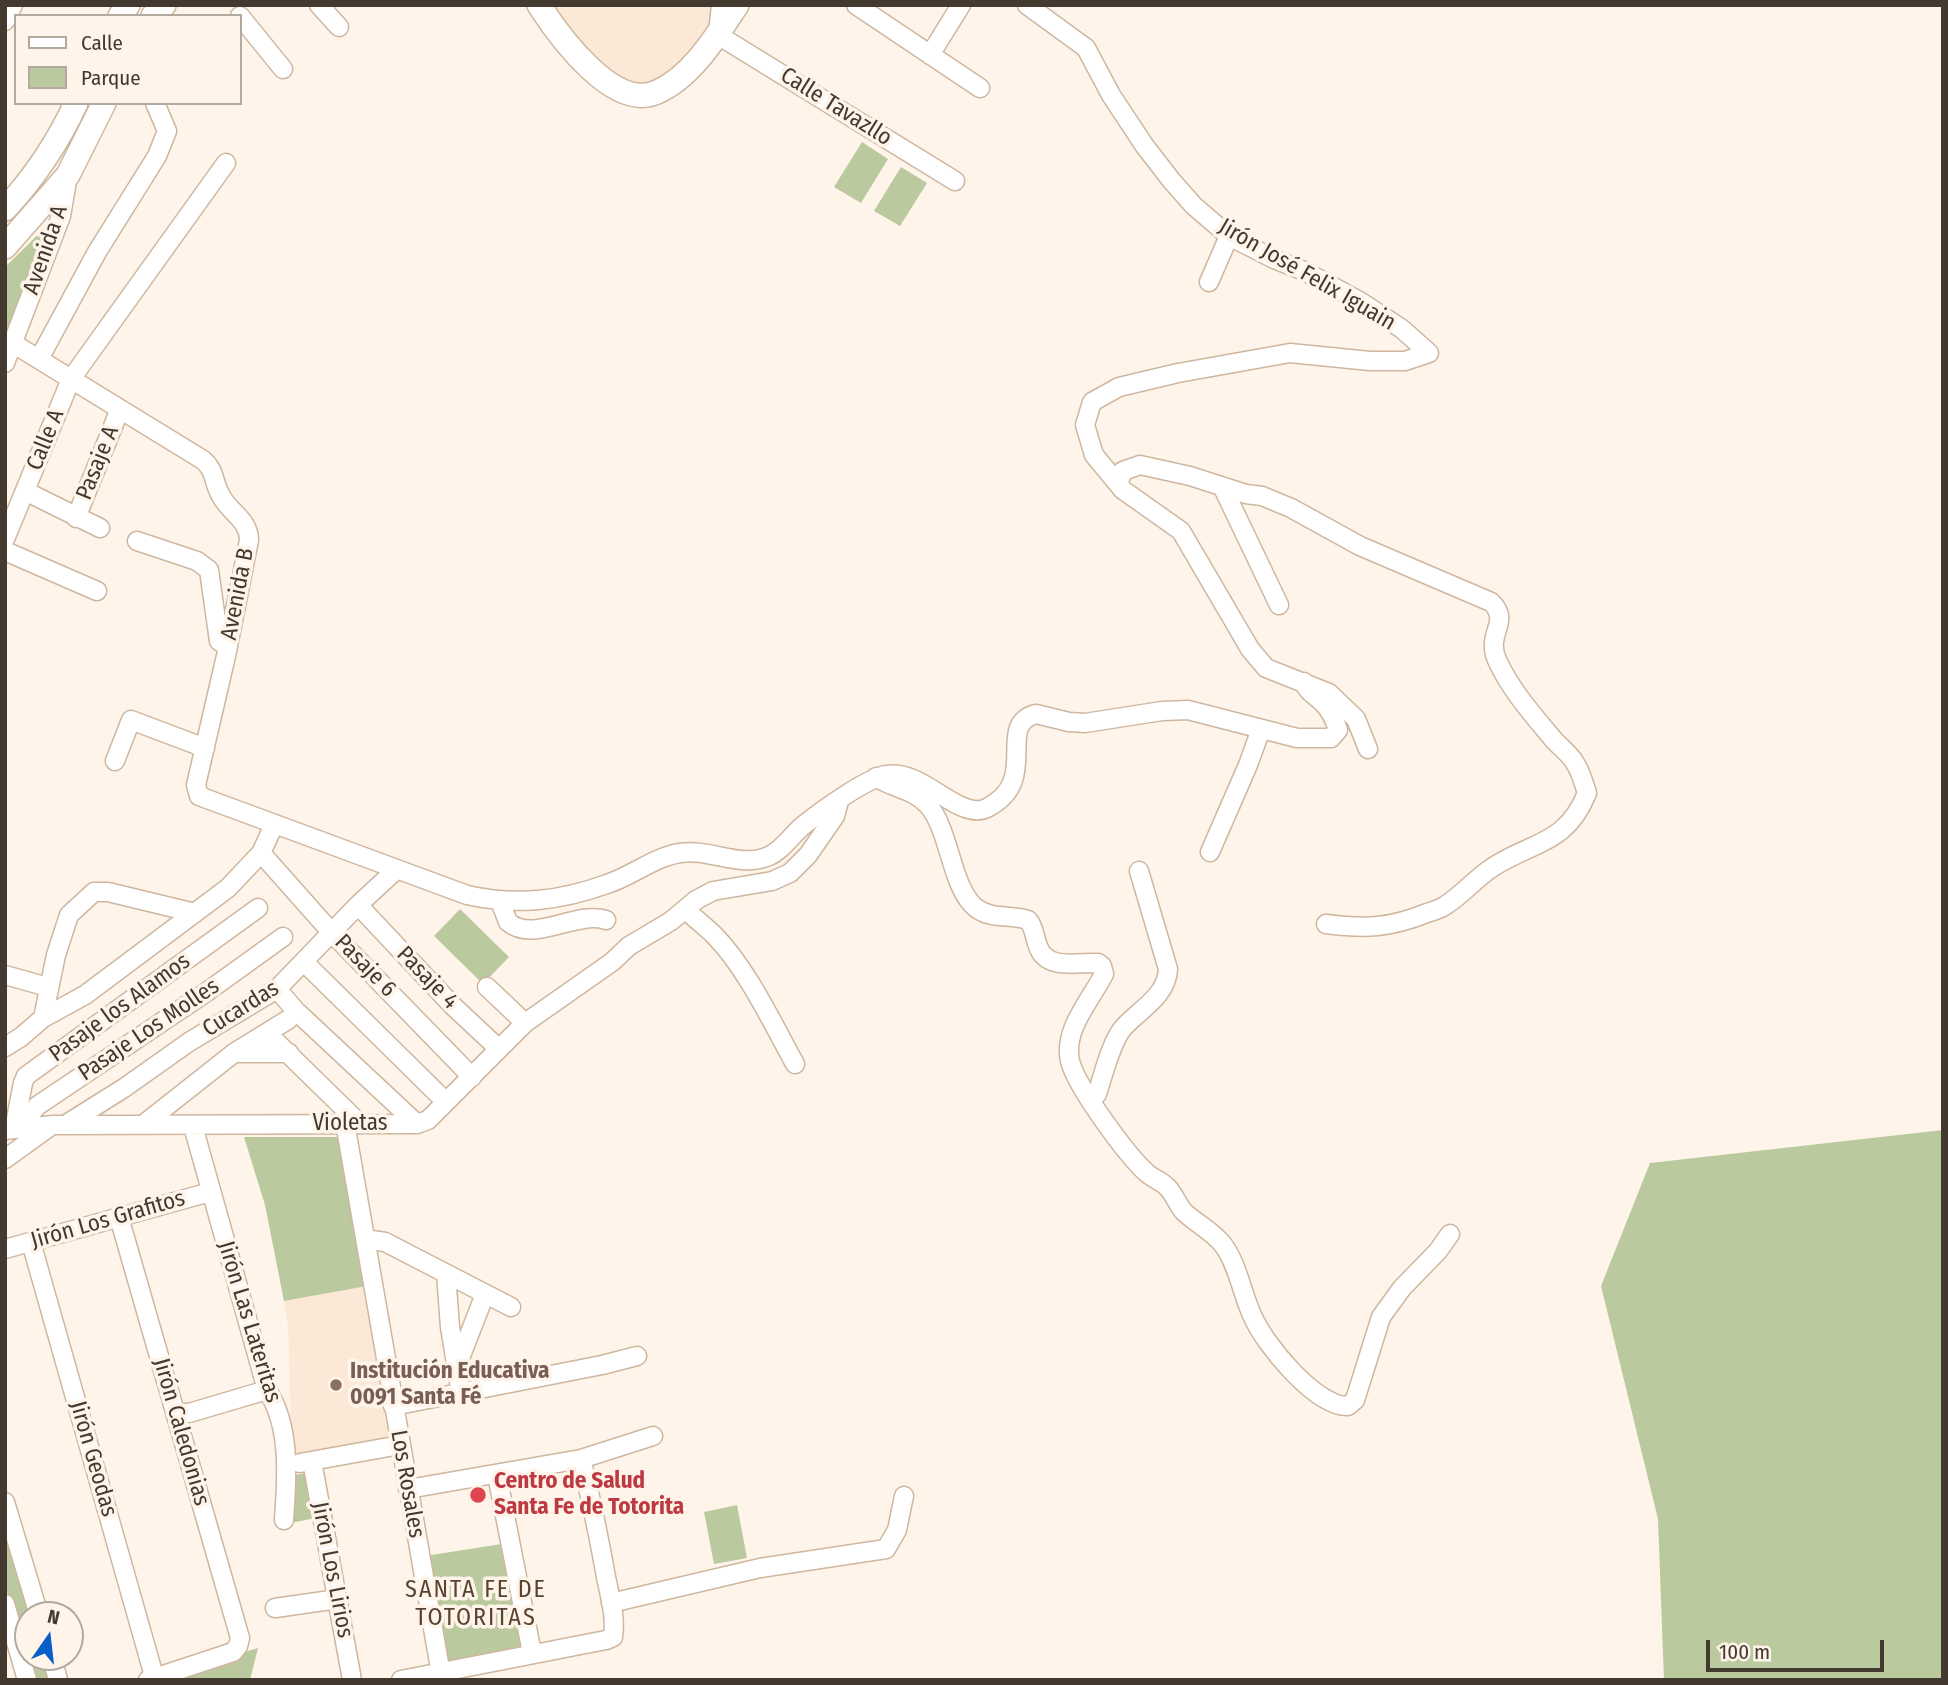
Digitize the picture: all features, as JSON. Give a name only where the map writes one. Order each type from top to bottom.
[{"type":"main road","points":[[539,5],[578,57],[619,89],[636,95],[655,94],[670,85],[690,67],[719,33],[737,5]]},
{"type":"main road","points":[[5,208],[31,180],[75,105]]},
{"type":"main road","points":[[5,247],[68,175],[103,105]]},
{"type":"street","points":[[5,21],[13,5]]},
{"type":"street","points":[[319,5],[339,27]]},
{"type":"street","points":[[719,33],[721,5]]},
{"type":"street","points":[[856,5],[980,88]]},
{"type":"street","points":[[930,55],[961,5]]},
{"type":"street","name":"Jirón José Felix Iguain","points":[[1027,5],[1086,48],[1111,94],[1171,180],[1229,236],[1304,271],[1361,302],[1402,329],[1429,353],[1405,361],[1370,361],[1290,353],[1178,373],[1119,387],[1092,402],[1085,425],[1094,454],[1118,484]]},
{"type":"street","points":[[242,18],[284,69]]},
{"type":"street","name":"Calle Tavazllo","points":[[719,33],[955,181]]},
{"type":"street","points":[[39,359],[83,276],[157,156],[167,131],[156,105]]},
{"type":"street","name":"Calle A","points":[[5,539],[71,379],[226,163]]},
{"type":"street","name":"Avenida A","points":[[5,363],[61,216],[68,175]]},
{"type":"street","points":[[1209,282],[1229,236]]},
{"type":"street","name":"Avenida B","points":[[13,344],[207,464],[213,472],[221,498],[246,525],[249,540],[196,785],[199,796],[274,825]]},
{"type":"street","name":"Pasaje A","points":[[76,518],[120,409]]},
{"type":"street","points":[[1326,924],[1358,928],[1401,924],[1445,906],[1493,867],[1534,848],[1563,830],[1580,812],[1587,793],[1575,763],[1520,698],[1497,662],[1492,647],[1501,618],[1500,610],[1491,602],[1360,546],[1291,508],[1262,496],[1140,465],[1123,471],[1118,484],[1123,490],[1181,531],[1250,649],[1266,668],[1329,692],[1356,719],[1368,749]]},
{"type":"street","points":[[1223,488],[1279,605]]},
{"type":"street","points":[[25,491],[100,528]]},
{"type":"street","points":[[138,541],[197,561],[209,570],[219,641],[228,646]]},
{"type":"street","points":[[5,551],[97,591]]},
{"type":"street","points":[[5,1046],[21,1037],[43,1018],[85,995],[228,888],[261,853],[274,825],[453,891],[499,901],[537,902],[607,884],[678,853],[696,852],[738,860],[771,855],[806,824],[876,777],[894,774],[914,777],[964,808],[981,810],[1000,800],[1012,787],[1016,773],[1017,731],[1023,721],[1032,715],[1085,723],[1161,711],[1188,710],[1297,738],[1334,736],[1338,730],[1333,717],[1323,702],[1304,686],[1304,682]]},
{"type":"street","points":[[115,761],[131,720],[205,748]]},
{"type":"street","points":[[1210,852],[1261,729]]},
{"type":"street","points":[[876,777],[911,792],[930,807],[965,894],[977,908],[989,914],[1028,920],[1034,927],[1040,953],[1048,960],[1059,963],[1098,963],[1102,966],[1104,974],[1073,1029],[1069,1044],[1071,1066],[1105,1123],[1133,1159],[1149,1175],[1167,1186],[1186,1214],[1225,1247],[1253,1318],[1289,1369],[1307,1387],[1338,1407],[1348,1406],[1355,1400],[1381,1317],[1391,1301],[1450,1234]]},
{"type":"street","name":"Violetas","points":[[13,1129],[59,1125],[417,1124],[428,1120],[525,1023],[696,900],[713,891],[772,881],[790,873],[808,855],[830,825],[839,801]]},
{"type":"street","name":"Pasaje 6","points":[[261,853],[332,933],[471,1077]]},
{"type":"street","name":"Cucardas","points":[[5,1159],[124,1088],[189,1042],[277,989],[358,905],[396,870]]},
{"type":"street","points":[[1091,1099],[1097,1094],[1119,1033],[1159,993],[1167,979],[1168,969],[1139,871]]},
{"type":"street","points":[[43,1018],[48,987],[69,915],[93,892],[108,892],[195,913]]},
{"type":"street","points":[[499,901],[508,922],[523,930],[592,918],[606,920]]},
{"type":"street","name":"Pasaje 4","points":[[358,905],[452,1005],[499,1049]]},
{"type":"street","name":"Pasaje los Alamos","points":[[13,1129],[26,1076],[258,908]]},
{"type":"street","points":[[685,909],[715,936],[729,955],[755,993],[795,1064]]},
{"type":"street","name":"Pasaje Los Molles","points":[[13,1129],[37,1106],[283,937]]},
{"type":"street","points":[[305,962],[446,1102]]},
{"type":"street","points":[[5,975],[48,987]]},
{"type":"street","points":[[487,987],[525,1023]]},
{"type":"street","points":[[277,989],[296,1011],[417,1124]]},
{"type":"street","points":[[144,1125],[234,1054],[289,1019]]},
{"type":"street","points":[[267,1032],[352,1123]]},
{"type":"street","points":[[234,1054],[289,1054]]},
{"type":"street","name":"Los Rosales","points":[[352,1123],[365,1239],[441,1676]]},
{"type":"street","name":"Jirón Las Lateritas","points":[[193,1126],[267,1390],[276,1405],[288,1465],[284,1520]]},
{"type":"street","name":"Jirón Los Grafitos","points":[[5,1249],[210,1192]]},
{"type":"street","name":"Jirón Caledonias","points":[[119,1217],[240,1638],[239,1646],[233,1652],[151,1678]]},
{"type":"street","points":[[365,1239],[385,1242],[511,1307]]},
{"type":"street","name":"Jirón Geodas","points":[[31,1242],[151,1678]]},
{"type":"street","points":[[446,1273],[450,1327],[461,1394]]},
{"type":"street","points":[[457,1366],[485,1294]]},
{"type":"street","points":[[393,1406],[637,1356]]},
{"type":"street","points":[[175,1413],[189,1413],[267,1390]]},
{"type":"street","points":[[408,1489],[581,1459],[653,1436]]},
{"type":"street","points":[[288,1465],[400,1445]]},
{"type":"street","points":[[401,1680],[441,1676],[532,1653],[613,1637],[615,1627],[611,1603],[595,1515],[581,1459]]},
{"type":"street","name":"Jirón Los Lirios","points":[[312,1461],[352,1680]]},
{"type":"street","points":[[497,1475],[532,1653]]},
{"type":"street","points":[[611,1603],[760,1567],[887,1549],[897,1530],[904,1496]]},
{"type":"street","points":[[5,1502],[35,1601]]},
{"type":"street","points":[[275,1608],[338,1599]]},
{"type":"street","points":[[5,1604],[26,1680]]},
{"type":"shaded area","points":[[532,5],[729,5],[664,101],[626,104],[599,89]]},
{"type":"shaded area","name":"Institución Educativa 0091 Santa Fé","points":[[367,1286],[391,1444],[300,1460],[292,1452],[288,1326],[284,1301]]},
{"type":"green space","points":[[862,142],[888,159],[861,203],[834,187]]},
{"type":"green space","points":[[901,167],[927,183],[900,226],[874,211]]},
{"type":"green space","points":[[56,217],[5,346],[5,267]]},
{"type":"green space","points":[[460,909],[509,957],[483,984],[434,936]]},
{"type":"green space","points":[[1943,1130],[1943,1680],[1664,1680],[1658,1519],[1601,1286],[1650,1163]]},
{"type":"green space","points":[[244,1137],[341,1137],[367,1286],[284,1301],[265,1205]]},
{"type":"green space","points":[[307,1473],[316,1518],[290,1523],[296,1475]]},
{"type":"green space","points":[[737,1505],[747,1558],[714,1564],[704,1512]]},
{"type":"green space","points":[[5,1517],[30,1601],[14,1601],[14,1616],[5,1585]]},
{"type":"green space","points":[[508,1543],[528,1646],[447,1662],[425,1556]]},
{"type":"green space","points":[[258,1648],[250,1680],[161,1680],[167,1675]]},
{"type":"green space","points":[[30,1671],[50,1671],[52,1680],[33,1680]]},
{"type":"place","name":"Institución Educativa 0091 Santa Fé","points":[[336,1385]]},
{"type":"place","name":"Centro de Salud Santa Fe de Totorita","points":[[478,1495]]},
{"type":"district","name":"SANTA FE DE TOTORITAS","points":[[476,1604]]}]
